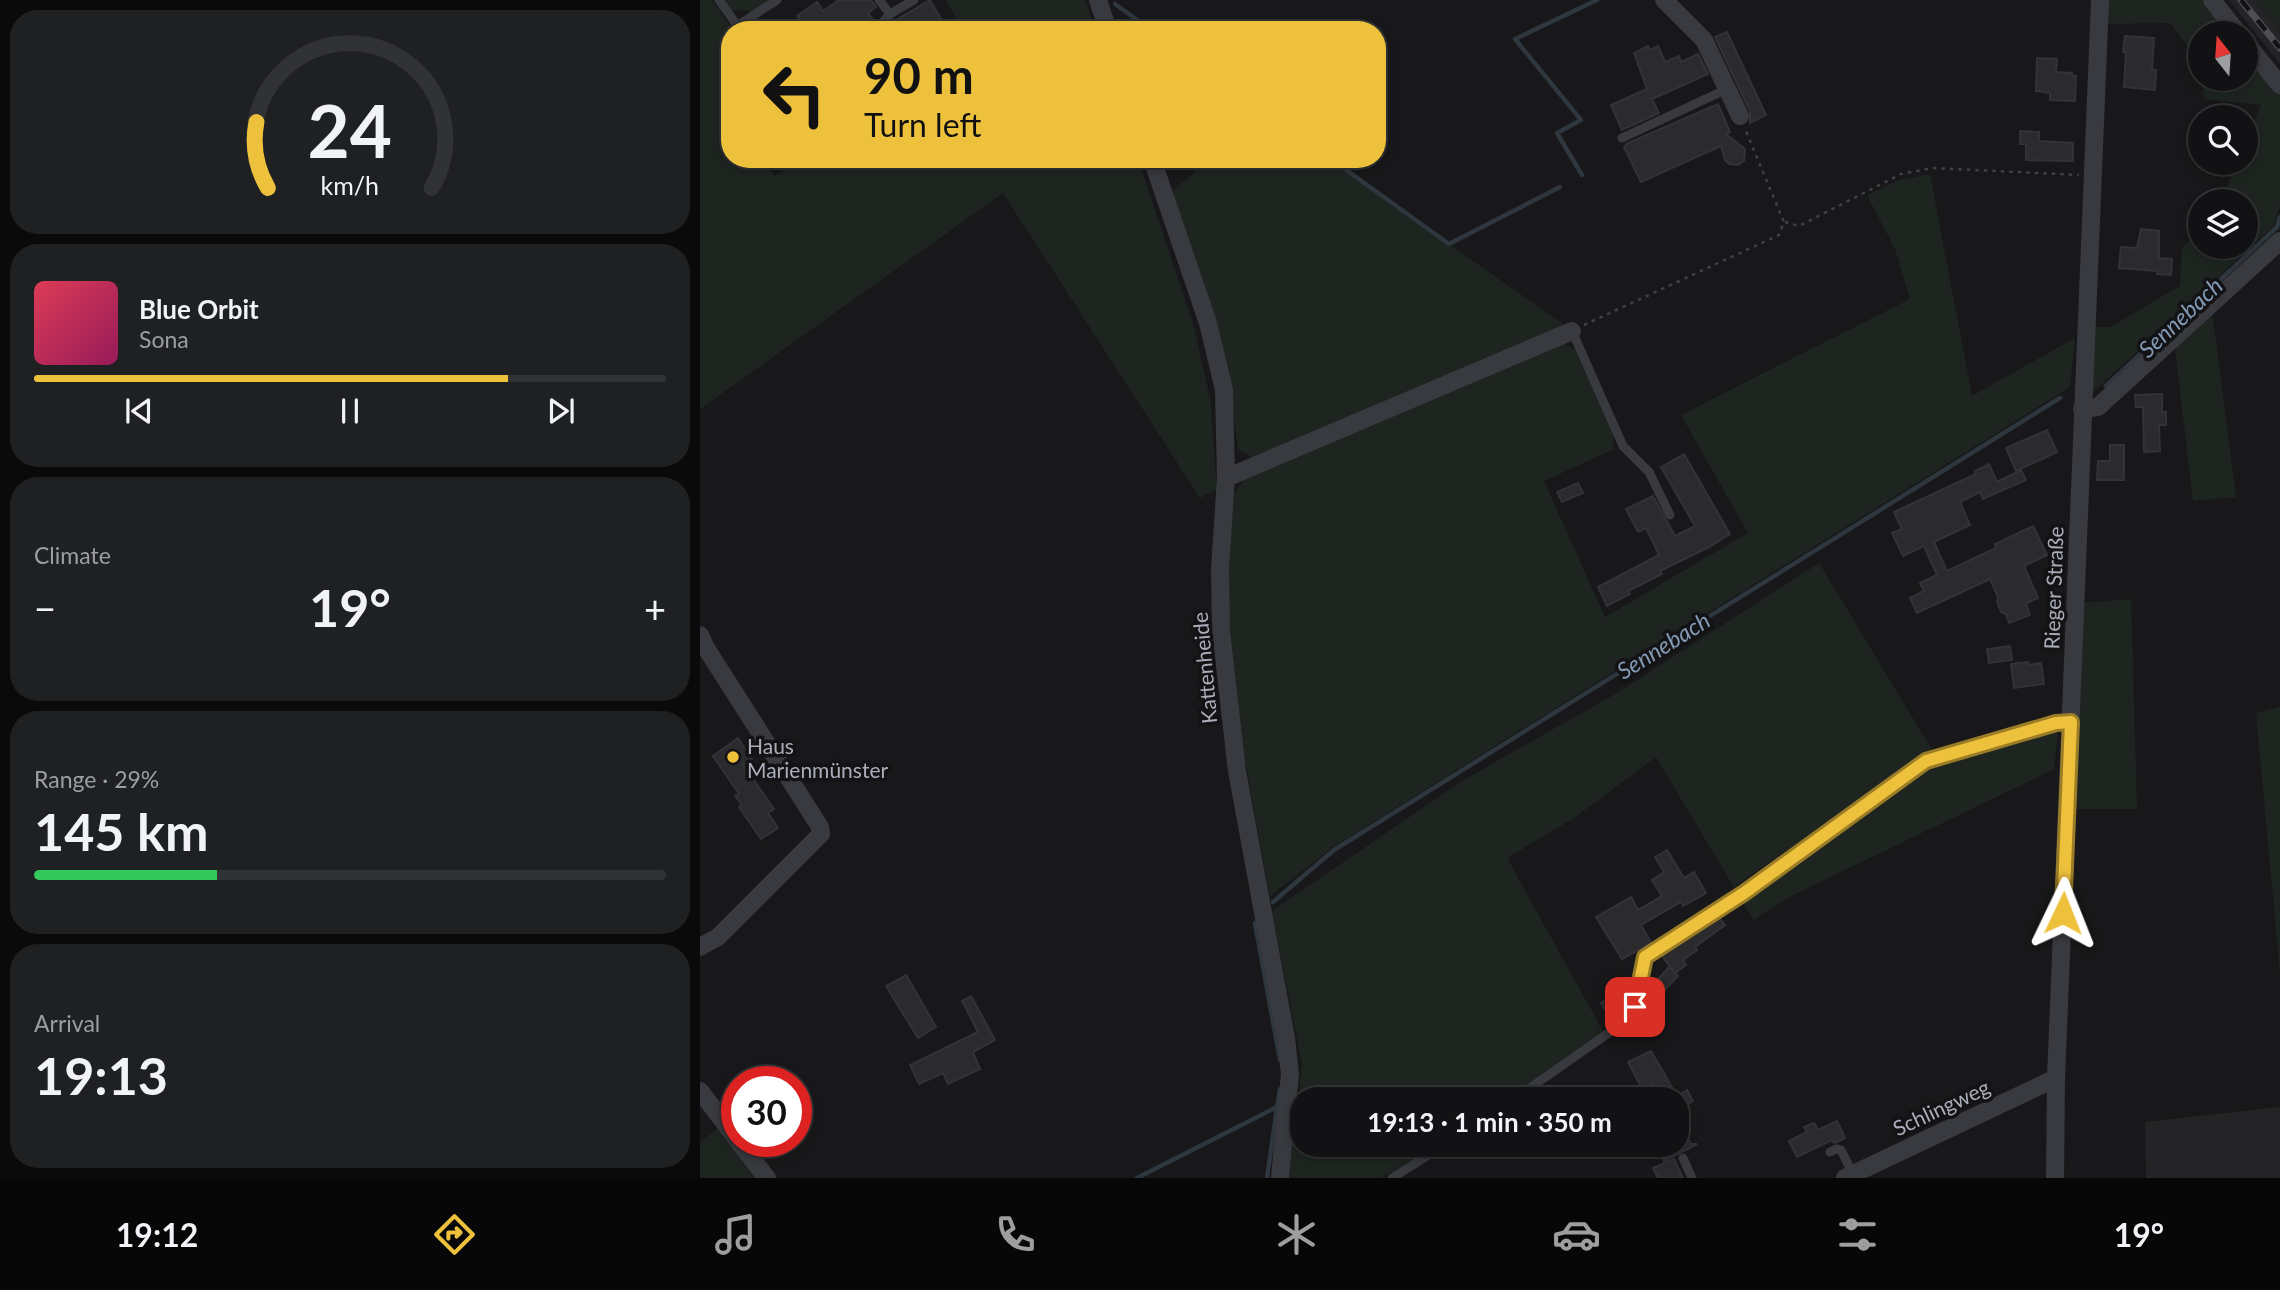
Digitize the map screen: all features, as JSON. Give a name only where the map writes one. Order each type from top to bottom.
[{"type":"street","points":[[1098,0],[1105,21]]},
{"type":"street","points":[[1664,0],[1704,40],[1740,116]]},
{"type":"street","name":"Rieger Straße","points":[[2055,1178],[2056,1078],[2100,0]]},
{"type":"street","points":[[2212,0],[2229,21]]},
{"type":"street","points":[[2258,58],[2280,85]]},
{"type":"street","name":"Kattenheide","points":[[1155,168],[1208,323],[1224,390],[1226,478],[1220,568],[1221,631],[1237,771],[1286,1038],[1290,1074],[1280,1178]]},
{"type":"street","points":[[2082,409],[2098,407],[2280,241]]},
{"type":"street","points":[[1226,478],[1573,331]]},
{"type":"street","points":[[700,635],[706,649],[821,827],[821,834],[718,937],[700,947]]},
{"type":"street","name":"Schlingweg","points":[[1849,1176],[2056,1078]]},
{"type":"street","points":[[700,1091],[721,1118]]},
{"type":"street","points":[[751,1157],[767,1178]]},
{"type":"lane","points":[[719,0],[734,21]]},
{"type":"lane","points":[[748,21],[777,0]]},
{"type":"lane","points":[[879,0],[890,14]]},
{"type":"lane","points":[[884,21],[890,14],[914,0]]},
{"type":"lane","points":[[1622,138],[1727,89]]},
{"type":"lane","points":[[1573,331],[1623,446],[1649,472],[1670,515]]},
{"type":"lane","points":[[1531,1087],[1629,1016],[1635,1007],[1645,957],[1744,893],[1926,761],[2056,723],[2071,722]]},
{"type":"lane","points":[[1830,1152],[1841,1150],[1849,1176]]},
{"type":"lane","points":[[1392,1178],[1425,1157]]},
{"type":"lane","points":[[1683,1158],[1692,1178]]},
{"type":"path","points":[[1573,331],[1779,235],[1784,222],[1740,116]]},
{"type":"path","points":[[1784,222],[1799,226],[1901,174],[1933,168],[2093,176]]},
{"type":"shaded area","points":[[700,0],[712,0],[727,21],[721,21],[721,168],[769,168],[775,176],[787,168],[1141,168],[1194,327],[1210,398],[1217,489],[1200,498],[1003,193],[700,409]]},
{"type":"shaded area","points":[[724,0],[769,0],[753,11],[731,10]]},
{"type":"shaded area","points":[[946,0],[1085,0],[1092,21],[958,21]]},
{"type":"shaded area","points":[[2106,0],[2204,0],[2222,21],[2188,21],[2188,46],[2170,23],[2104,24]]},
{"type":"shaded area","points":[[2229,0],[2256,0],[2280,31],[2280,64],[2258,36],[2258,21],[2246,21]]},
{"type":"shaded area","points":[[2256,0],[2280,0],[2280,31]]},
{"type":"shaded area","points":[[2258,64],[2280,90],[2280,205],[2273,226],[2258,240],[2258,189],[2226,189],[2232,175],[2258,175],[2258,112],[2261,105],[2204,99],[2203,91],[2258,91]]},
{"type":"shaded area","points":[[1198,168],[1340,168],[1566,326],[1256,460],[1238,449],[1229,373],[1170,194]]},
{"type":"shaded area","points":[[1930,174],[1972,396],[2075,338],[2070,387],[1333,847],[1270,896],[1242,744],[1229,630],[1233,496],[1249,472],[1564,343],[1576,351],[1612,431],[1614,449],[1544,481],[1605,617],[1748,533],[1681,415],[1910,299],[1895,249],[1867,195],[1900,180]]},
{"type":"shaded area","points":[[2188,242],[2188,259],[2237,259],[2089,396],[2092,327],[2110,327],[2180,286],[2182,248]]},
{"type":"shaded area","points":[[2212,311],[2236,497],[2193,501],[2175,349]]},
{"type":"shaded area","points":[[1819,563],[1934,753],[1920,757],[1734,887],[1656,757],[1574,818],[1507,858],[1603,1031],[1523,1087],[1299,1087],[1302,1064],[1272,911],[1462,781],[1617,693]]},
{"type":"shaded area","points":[[2131,599],[2137,809],[2071,809],[2079,603]]},
{"type":"shaded area","points":[[2280,707],[2280,972],[2256,713]]},
{"type":"shaded area","points":[[2054,730],[2058,733],[2054,769],[1787,898],[1754,920],[1740,898],[1928,763]]},
{"type":"shaded area","points":[[2280,1107],[2280,1178],[2146,1178],[2145,1122]]},
{"type":"shaded area","points":[[721,1126],[721,1157],[744,1157],[759,1178],[700,1178],[700,1142]]},
{"type":"shaded area","points":[[1291,1157],[1416,1157],[1381,1178],[1289,1178]]},
{"type":"building","points":[[839,0],[871,0],[876,7],[868,13],[874,21],[801,21],[797,16],[817,2],[823,11]]},
{"type":"building","points":[[930,0],[942,21],[895,21]]},
{"type":"building","points":[[1727,32],[1766,115],[1750,123],[1750,111],[1715,37]]},
{"type":"building","points":[[2125,36],[2154,38],[2152,70],[2156,70],[2155,90],[2124,87]]},
{"type":"building","points":[[1648,46],[1650,50],[1658,46],[1665,62],[1679,56],[1681,62],[1698,54],[1708,74],[1652,99],[1659,113],[1622,130],[1611,105],[1647,89],[1634,53]]},
{"type":"building","points":[[2037,58],[2057,59],[2056,72],[2072,73],[2072,76],[2076,76],[2075,101],[2050,100],[2050,93],[2036,91]]},
{"type":"building","points":[[1718,104],[1730,132],[1726,134],[1745,149],[1744,161],[1738,165],[1729,164],[1721,146],[1641,182],[1624,147]]},
{"type":"building","points":[[2020,131],[2039,132],[2039,141],[2073,143],[2073,161],[2026,160],[2026,144],[2020,144]]},
{"type":"building","points":[[2141,229],[2159,231],[2159,258],[2172,259],[2171,275],[2119,268],[2121,247],[2137,248]]},
{"type":"building","points":[[2162,394],[2162,412],[2166,412],[2166,425],[2159,425],[2160,451],[2144,452],[2143,407],[2136,407],[2135,395]]},
{"type":"building","points":[[2047,430],[2057,452],[2016,471],[2006,448]]},
{"type":"building","points":[[2110,445],[2124,445],[2124,480],[2097,480],[2098,461],[2110,461]]},
{"type":"building","points":[[1684,454],[1730,534],[1660,571],[1662,574],[1628,591],[1630,594],[1607,606],[1598,587],[1659,555],[1646,528],[1638,532],[1626,509],[1653,496],[1675,536],[1695,526],[1661,467]]},
{"type":"building","points":[[1989,464],[1997,482],[2021,470],[2026,480],[1983,499],[1980,492],[1960,502],[1970,525],[1934,542],[1947,571],[1996,548],[1995,544],[2033,526],[2047,555],[2024,566],[2038,598],[2026,603],[2030,615],[2009,623],[2006,614],[2001,612],[1990,579],[1917,613],[1910,598],[1924,591],[1920,583],[1937,575],[1924,546],[1903,556],[1892,533],[1902,529],[1894,512],[1976,474],[1975,471]]},
{"type":"building","points":[[1578,483],[1583,493],[1562,502],[1557,492]]},
{"type":"building","points":[[2010,646],[2012,660],[1989,663],[1987,649]]},
{"type":"building","points":[[2028,662],[2028,665],[2041,663],[2044,684],[2014,688],[2011,664]]},
{"type":"building","points":[[738,738],[752,759],[743,765],[774,809],[768,813],[778,828],[761,839],[739,807],[742,805],[735,796],[739,794],[713,756]]},
{"type":"building","points":[[1667,850],[1684,878],[1694,872],[1706,893],[1683,906],[1681,902],[1641,925],[1651,943],[1622,959],[1596,917],[1631,897],[1638,910],[1662,896],[1652,880],[1664,872],[1655,857]]},
{"type":"building","points":[[1719,917],[1725,925],[1695,947],[1697,950],[1683,960],[1686,965],[1675,973],[1678,976],[1653,1002],[1646,993],[1669,967],[1674,972],[1662,956]]},
{"type":"building","points":[[906,975],[936,1027],[918,1038],[886,986]]},
{"type":"building","points":[[1612,995],[1619,1006],[1608,1014],[1601,1003]]},
{"type":"building","points":[[971,996],[995,1040],[973,1052],[980,1069],[948,1084],[943,1073],[919,1084],[910,1065],[978,1032],[962,1001]]},
{"type":"building","points":[[1651,1051],[1672,1087],[1655,1087],[1653,1084],[1641,1087],[1628,1062]]},
{"type":"building","points":[[1837,1121],[1845,1138],[1834,1143],[1832,1140],[1797,1157],[1789,1141],[1807,1132],[1804,1127],[1814,1123],[1818,1130]]},
{"type":"building","points":[[1674,1159],[1683,1178],[1658,1178],[1653,1168]]},
{"type":"waterway","points":[[1582,175],[1557,133],[1581,120],[1515,39],[1597,0]]},
{"type":"waterway","points":[[1115,4],[1139,21]]},
{"type":"waterway","points":[[1343,168],[1449,244],[1560,187]]},
{"type":"waterway","name":"Sennebach","points":[[2106,386],[2277,227],[2280,217]]},
{"type":"waterway","name":"Sennebach","points":[[1273,902],[1334,850],[2060,398]]},
{"type":"waterway","name":"Sennebach","points":[[1255,923],[1280,1060]]},
{"type":"waterway","name":"Sennebach","points":[[1137,1178],[1277,1107],[1280,1089]]},
{"type":"waterway","points":[[1267,1178],[1277,1108]]},
{"type":"railway","points":[[2241,0],[2280,48]]},
{"type":"place","name":"Haus Marienmünster","points":[[733,757]]},
{"type":"route","points":[[1635,1007],[1645,957],[1744,893],[1926,761],[2056,723],[2071,722],[2063,913]]}]
